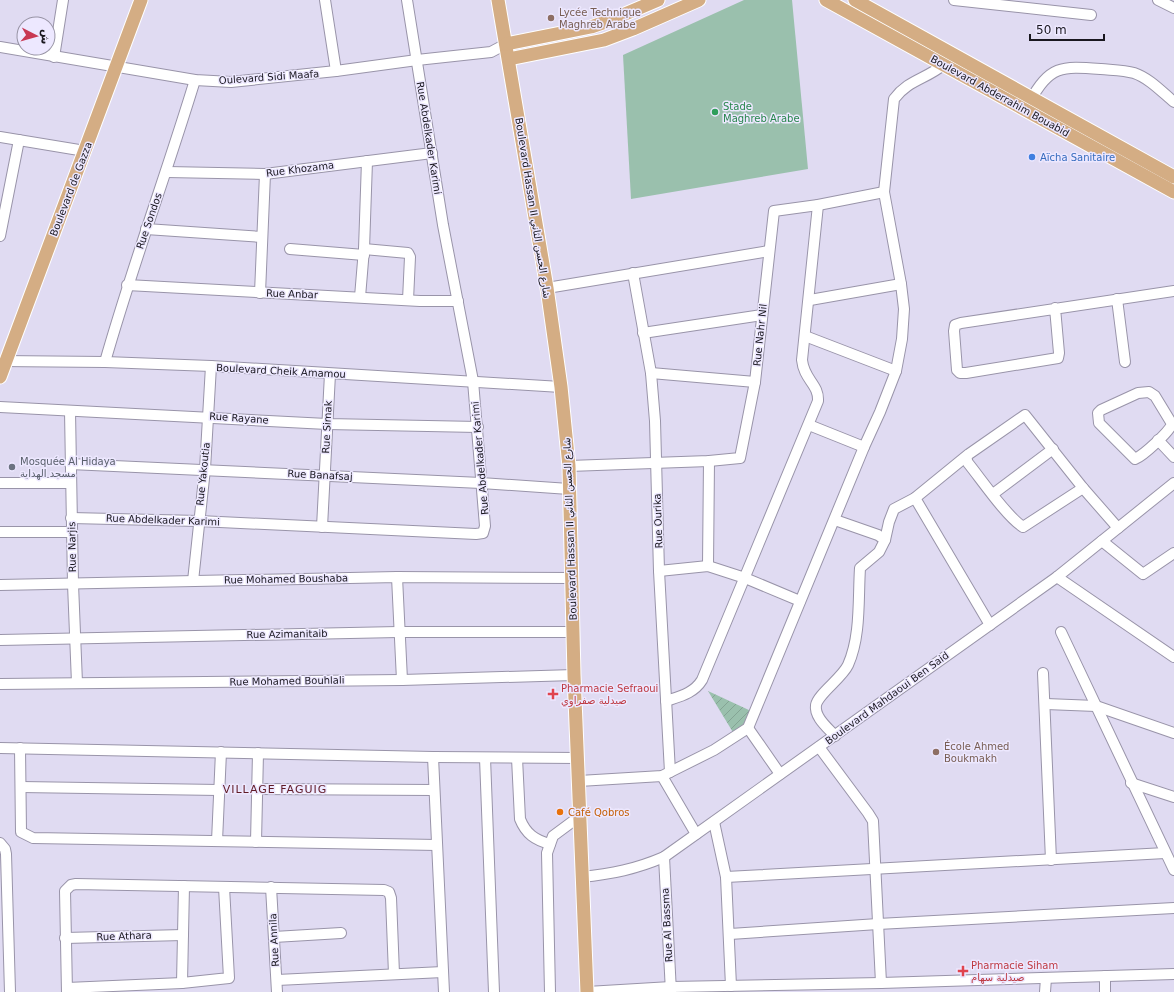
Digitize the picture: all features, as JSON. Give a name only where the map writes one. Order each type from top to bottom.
[{"type":"main road","name":"Boulevard de Gazza","points":[[0,377],[3,361],[85,151],[141,0]]},
{"type":"main road","name":"Boulevard Hassan II شارع الحسن الثاني","points":[[498,0],[547,288],[561,387],[569,466],[574,676],[587,992]]},
{"type":"main road","points":[[506,44],[591,26],[611,20],[658,0]]},
{"type":"main road","points":[[509,59],[604,40],[699,0]]},
{"type":"main road","name":"Boulevard Abderrahim Bouabid","points":[[826,0],[1174,192]]},
{"type":"main road","name":"Boulevard Abderrahim Bouabid","points":[[855,0],[1174,177]]},
{"type":"street","points":[[54,57],[63,0]]},
{"type":"street","points":[[325,0],[336,71]]},
{"type":"street","name":"Rue Abdelkader Karimi","points":[[71,518],[199,521],[483,533],[485,526],[473,381],[432,153],[407,0]]},
{"type":"street","points":[[954,0],[1091,15]]},
{"type":"street","points":[[1158,0],[1174,8]]},
{"type":"street","points":[[491,52],[506,44]]},
{"type":"street","name":"Oulevard Sidi Maafa","points":[[0,47],[194,80],[231,82],[491,52]]},
{"type":"street","points":[[491,52],[509,59]]},
{"type":"street","points":[[578,781],[666,774],[714,750],[748,728],[896,371],[902,339],[904,309],[901,284],[884,192],[894,99],[901,89],[915,80],[931,74],[943,65]]},
{"type":"street","points":[[1025,110],[1042,82],[1050,74],[1060,69],[1071,67],[1134,73],[1174,102]]},
{"type":"street","name":"Rue Sondos","points":[[105,362],[127,285],[167,172],[194,80]]},
{"type":"street","points":[[0,138],[85,151]]},
{"type":"street","points":[[0,236],[19,140]]},
{"type":"street","name":"Rue Khozama","points":[[167,172],[265,174],[432,153]]},
{"type":"street","points":[[360,297],[364,252],[366,161]]},
{"type":"street","points":[[260,293],[265,174]]},
{"type":"street","points":[[666,701],[692,692],[697,688],[809,425],[818,396],[816,388],[807,379],[803,369],[818,206],[884,192]]},
{"type":"street","name":"Rue Nahr Nil","points":[[709,461],[740,458],[755,382],[774,211],[818,206]]},
{"type":"street","points":[[146,229],[262,237]]},
{"type":"street","points":[[290,249],[408,253],[410,257],[408,300]]},
{"type":"street","points":[[547,288],[769,251]]},
{"type":"street","name":"Rue Ourika","points":[[633,273],[650,373],[656,462],[659,571],[666,701],[666,774],[696,834]]},
{"type":"street","points":[[810,300],[901,284]]},
{"type":"street","name":"Rue Anbar","points":[[127,285],[260,293],[458,301]]},
{"type":"street","points":[[1055,308],[1060,353],[1058,358],[966,374],[960,374],[957,370],[954,331],[955,325],[960,322],[1055,308],[1117,299],[1174,291]]},
{"type":"street","points":[[1117,299],[1125,362]]},
{"type":"street","points":[[643,334],[762,315]]},
{"type":"street","points":[[805,336],[896,371]]},
{"type":"street","name":"Boulevard Cheik Amamou","points":[[3,361],[105,362],[211,366],[561,387]]},
{"type":"street","name":"Rue Yakoutia","points":[[193,581],[205,469],[211,366]]},
{"type":"street","points":[[650,373],[755,382]]},
{"type":"street","name":"Rue Simak","points":[[322,527],[330,374]]},
{"type":"street","points":[[1138,394],[1152,394],[1172,424],[1171,428],[1158,440],[1135,459],[1099,422],[1098,413],[1138,394]]},
{"type":"street","name":"Rue Rayane","points":[[0,407],[209,416],[327,424],[478,427]]},
{"type":"street","name":"Rue Narjis","points":[[70,410],[70,483],[77,683]]},
{"type":"street","points":[[835,736],[818,717],[815,707],[818,698],[826,692],[847,666],[856,637],[860,568],[879,552],[885,540],[888,522],[894,509],[915,498],[974,450],[1025,415],[1083,488],[1118,528]]},
{"type":"street","points":[[809,425],[864,447]]},
{"type":"street","points":[[1158,440],[1174,457]]},
{"type":"street","points":[[993,494],[1052,449]]},
{"type":"street","points":[[966,458],[968,463],[993,494],[1017,523],[1023,527],[1083,488]]},
{"type":"street","points":[[569,466],[709,461],[708,566]]},
{"type":"street","name":"Rue Banafsaj","points":[[70,464],[205,469],[569,489]]},
{"type":"street","points":[[0,483],[70,483]]},
{"type":"street","name":"Boulevard Mahdaoui Ben Said","points":[[582,877],[639,868],[664,857],[1057,577],[1174,483]]},
{"type":"street","points":[[915,498],[990,625]]},
{"type":"street","points":[[834,520],[878,535],[885,540]]},
{"type":"street","points":[[0,532],[72,532]]},
{"type":"street","points":[[1102,541],[1144,574],[1174,553]]},
{"type":"street","points":[[659,571],[708,566],[745,578],[800,601]]},
{"type":"street","points":[[397,577],[398,632],[402,680]]},
{"type":"street","name":"Rue Mohamed Boushaba","points":[[0,585],[397,577],[572,578]]},
{"type":"street","points":[[1057,577],[1174,658]]},
{"type":"street","name":"Rue Azimanitaib","points":[[0,640],[398,632],[573,632]]},
{"type":"street","points":[[1061,632],[1131,783],[1174,870]]},
{"type":"street","points":[[1043,673],[1046,704],[1051,860]]},
{"type":"street","name":"Rue Mohamed Bouhlali","points":[[0,684],[402,680],[574,676]]},
{"type":"street","points":[[1046,704],[1096,706],[1174,733]]},
{"type":"street","points":[[748,728],[780,774]]},
{"type":"street","points":[[819,747],[868,812],[873,821],[881,983]]},
{"type":"street","points":[[0,748],[485,758],[578,758]]},
{"type":"street","points":[[20,748],[21,832],[33,838],[437,845]]},
{"type":"street","points":[[217,841],[221,752]]},
{"type":"street","points":[[256,842],[258,753]]},
{"type":"street","points":[[433,757],[444,992]]},
{"type":"street","points":[[485,758],[494,992]]},
{"type":"street","points":[[517,758],[520,819],[523,827],[536,840],[550,844]]},
{"type":"street","points":[[1131,783],[1174,797]]},
{"type":"street","points":[[21,787],[219,790]]},
{"type":"street","points":[[257,788],[434,790]]},
{"type":"street","points":[[550,992],[548,854],[553,836],[580,816]]},
{"type":"street","points":[[714,822],[726,877],[730,934],[731,986]]},
{"type":"street","points":[[0,843],[5,849],[6,854],[10,992]]},
{"type":"street","points":[[726,877],[1165,853]]},
{"type":"street","name":"Rue Al Bassma","points":[[664,857],[671,989]]},
{"type":"street","points":[[224,887],[229,978],[182,983],[67,990],[65,890],[71,885],[271,887],[384,890],[389,892],[394,974]]},
{"type":"street","points":[[182,983],[184,886]]},
{"type":"street","name":"Rue Annila","points":[[271,887],[277,992]]},
{"type":"street","points":[[730,934],[878,924],[1174,908]]},
{"type":"street","points":[[274,936],[341,933]]},
{"type":"street","name":"Rue Athara","points":[[65,938],[183,935]]},
{"type":"street","points":[[277,980],[443,972]]},
{"type":"street","points":[[587,992],[731,986],[804,988],[881,983],[1174,974]]},
{"type":"street","points":[[1105,976],[1105,992]]},
{"type":"street","points":[[1045,992],[1046,978]]},
{"type":"green space","name":"Stade Maghreb Arabe","points":[[744,0],[792,0],[808,169],[631,199],[623,55]]},
{"type":"green space","points":[[708,691],[751,711],[747,725],[734,734]]},
{"type":"place","name":"Lycée Technique Maghreb Arabe","points":[[551,18]]},
{"type":"place","name":"Stade Maghreb Arabe","points":[[715,112]]},
{"type":"place","name":"Aïcha Sanitaire","points":[[1032,157]]},
{"type":"place","name":"Mosquée Al Hidaya مسجد الهداية","points":[[12,467]]},
{"type":"place","name":"Pharmacie Sefraoui صيدلية صفراوي","points":[[553,694]]},
{"type":"place","name":"École Ahmed Boukmakh","points":[[936,752]]},
{"type":"place","name":"Café Qobros","points":[[560,812]]},
{"type":"place","name":"Pharmacie Siham صيدلية سهام","points":[[963,971]]},
{"type":"district","name":"VILLAGE FAGUIG","points":[[275,789]]}]
